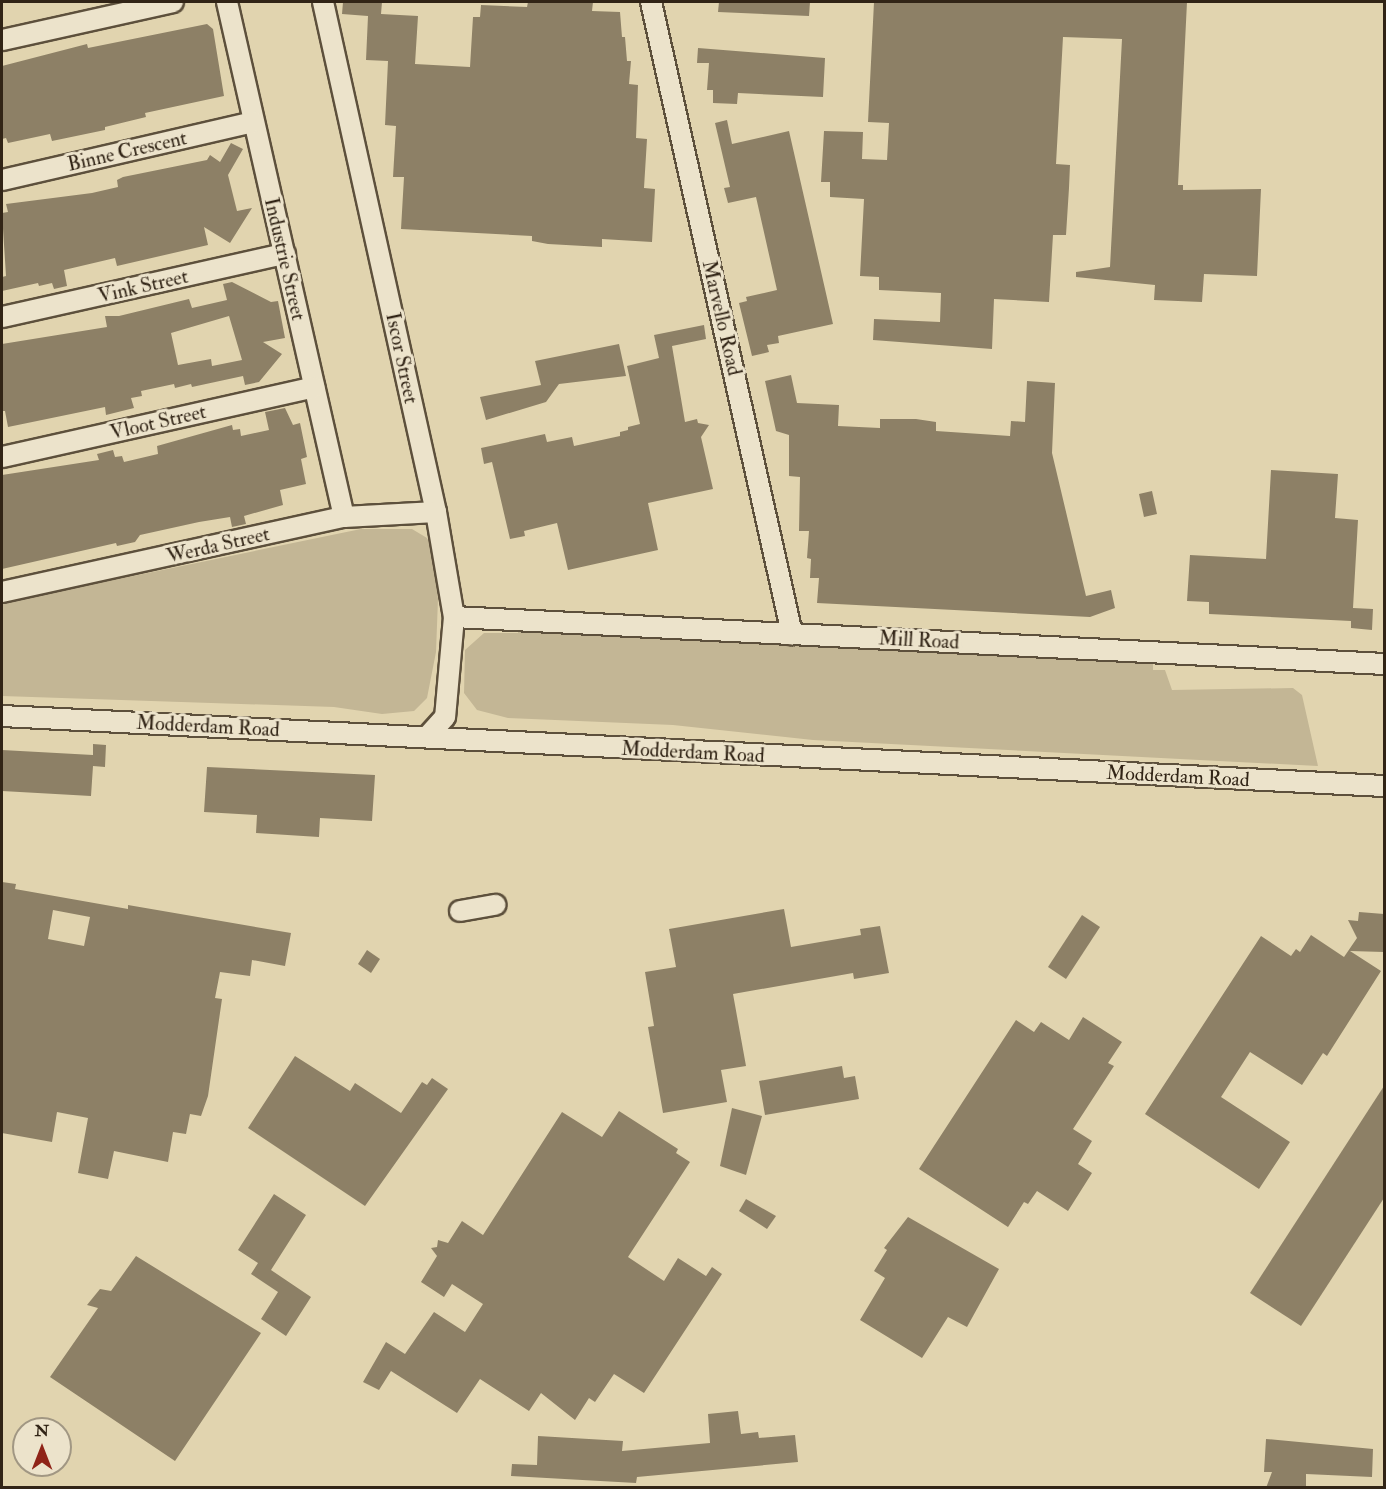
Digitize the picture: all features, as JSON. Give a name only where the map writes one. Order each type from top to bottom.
[{"type":"street","points":[[2,40],[173,2]]},
{"type":"street","name":"Industrie Street","points":[[227,2],[344,517]]},
{"type":"street","name":"Iscor Street","points":[[323,2],[436,512],[453,617],[445,717]]},
{"type":"street","name":"Marvello Road","points":[[651,2],[792,634]]},
{"type":"street","name":"Binne Crescent","points":[[2,180],[253,122]]},
{"type":"street","name":"Vink Street","points":[[2,317],[285,254]]},
{"type":"street","name":"Vloot Street","points":[[2,457],[314,387]]},
{"type":"street","name":"Werda Street","points":[[2,592],[344,517],[436,512]]},
{"type":"street","name":"Mill Road","points":[[453,617],[1384,664]]},
{"type":"street","name":"Modderdam Road","points":[[2,716],[1384,786]]},
{"type":"street","points":[[427,737],[445,717],[462,738]]},
{"type":"street","points":[[460,911],[495,905]]},
{"type":"shaded area","points":[[361,529],[412,529],[427,538],[432,549],[438,599],[436,652],[427,698],[414,711],[382,714],[334,707],[2,696],[2,603]]},
{"type":"shaded area","points":[[518,629],[1153,663],[1153,670],[1165,670],[1172,690],[1293,688],[1302,695],[1318,766],[813,740],[673,725],[508,718],[477,710],[464,693],[465,650],[484,633],[518,633]]},
{"type":"building","points":[[343,2],[382,2],[381,14],[418,16],[415,64],[470,67],[473,17],[480,17],[481,5],[527,7],[528,2],[593,2],[592,11],[620,12],[627,61],[631,61],[629,84],[638,85],[636,138],[647,139],[644,188],[655,189],[652,242],[602,239],[602,247],[548,244],[532,241],[532,236],[401,229],[404,177],[393,177],[396,126],[385,125],[388,61],[366,60],[368,16],[342,14]]},
{"type":"building","points":[[719,2],[810,2],[809,16],[718,12]]},
{"type":"building","points":[[874,2],[1187,2],[1178,185],[1183,185],[1183,190],[1261,189],[1257,276],[1204,274],[1202,302],[1154,300],[1155,285],[1076,277],[1076,272],[1110,267],[1122,39],[1063,37],[1056,164],[1070,165],[1069,188],[1066,235],[1053,235],[1049,302],[994,299],[992,349],[873,340],[874,319],[940,322],[941,293],[879,290],[879,277],[860,276],[864,199],[830,197],[830,182],[821,182],[824,131],[863,132],[862,159],[887,160],[889,123],[868,122]]},
{"type":"building","points":[[207,24],[213,29],[224,96],[145,113],[146,117],[105,127],[105,130],[52,141],[50,134],[8,143],[6,138],[2,139],[2,66],[87,44],[88,48]]},
{"type":"building","points":[[698,48],[825,58],[823,97],[738,93],[737,104],[713,103],[713,90],[707,90],[709,63],[697,63]]},
{"type":"building","points":[[727,120],[732,144],[789,131],[833,324],[778,336],[779,343],[767,345],[769,352],[752,356],[739,303],[747,301],[746,297],[777,290],[756,197],[728,203],[724,188],[730,187],[715,123]]},
{"type":"building","points":[[231,143],[243,149],[228,175],[237,211],[252,208],[230,243],[204,227],[208,245],[117,266],[115,258],[64,270],[67,286],[54,289],[52,283],[39,286],[38,283],[2,291],[2,277],[6,276],[2,213],[8,212],[6,204],[92,193],[118,187],[117,180],[123,177],[207,160],[210,155],[220,162]]},
{"type":"building","points":[[232,282],[271,302],[278,301],[285,338],[263,342],[282,354],[259,382],[245,385],[243,376],[192,387],[191,384],[175,388],[174,384],[141,391],[142,396],[131,398],[134,408],[106,415],[105,407],[8,427],[5,411],[2,411],[2,344],[107,327],[105,316],[119,316],[189,299],[192,308],[227,300],[223,284]],"holes":[[[229,316],[242,360],[212,366],[211,359],[178,365],[171,333]]]},
{"type":"building","points":[[704,325],[706,339],[672,346],[685,422],[697,419],[698,423],[709,425],[701,437],[713,489],[648,503],[658,550],[568,570],[557,523],[524,531],[525,536],[510,539],[492,462],[484,464],[481,448],[545,434],[547,442],[572,437],[574,446],[620,436],[620,432],[628,430],[628,427],[640,424],[627,366],[659,358],[654,335]]},
{"type":"building","points":[[619,344],[626,376],[559,384],[546,402],[486,420],[480,397],[541,385],[535,361]]},
{"type":"building","points":[[791,375],[797,403],[839,405],[838,426],[880,428],[880,419],[916,419],[936,422],[936,431],[1010,436],[1011,421],[1025,422],[1027,381],[1055,383],[1052,453],[1086,596],[1111,590],[1115,608],[1090,617],[817,603],[819,578],[810,578],[811,559],[807,558],[809,531],[799,531],[800,477],[789,476],[789,435],[776,431],[765,381]]},
{"type":"building","points":[[285,408],[293,425],[300,423],[307,457],[301,459],[306,484],[280,490],[283,505],[244,516],[246,524],[232,527],[230,517],[199,522],[140,535],[135,542],[117,546],[116,543],[2,569],[2,475],[99,460],[97,454],[113,450],[115,457],[122,456],[124,462],[158,454],[157,446],[232,425],[233,430],[240,429],[241,436],[269,430],[265,412]]},
{"type":"building","points":[[1271,470],[1338,474],[1335,518],[1358,520],[1353,608],[1373,609],[1372,630],[1351,628],[1351,621],[1209,614],[1209,602],[1187,601],[1190,555],[1266,559]]},
{"type":"building","points":[[1152,491],[1157,514],[1144,517],[1139,494]]},
{"type":"building","points":[[93,744],[106,745],[105,767],[93,766],[91,796],[2,791],[2,750],[93,755]]},
{"type":"building","points":[[207,767],[375,775],[372,821],[320,818],[319,837],[256,833],[257,815],[204,812]]},
{"type":"building","points":[[2,882],[16,884],[15,889],[128,909],[128,905],[291,933],[285,966],[252,960],[250,976],[220,972],[215,998],[222,999],[208,1096],[201,1116],[190,1114],[186,1134],[173,1132],[168,1162],[114,1151],[108,1179],[78,1173],[88,1118],[57,1112],[52,1142],[2,1133]],"holes":[[[53,910],[90,917],[84,946],[48,939]]]},
{"type":"building","points":[[784,909],[791,947],[861,935],[860,929],[880,926],[889,973],[854,979],[853,973],[733,994],[746,1066],[721,1070],[727,1102],[663,1113],[648,1027],[654,1026],[645,972],[676,967],[669,929]]},
{"type":"building","points":[[1359,912],[1384,914],[1384,952],[1350,951],[1381,971],[1327,1056],[1323,1053],[1302,1085],[1250,1052],[1221,1097],[1290,1142],[1259,1189],[1145,1114],[1261,936],[1291,956],[1296,949],[1300,952],[1311,935],[1344,957],[1357,938],[1348,920],[1358,921]]},
{"type":"building","points":[[1082,915],[1100,927],[1066,979],[1048,967]]},
{"type":"building","points":[[367,950],[380,959],[371,973],[358,964]]},
{"type":"building","points":[[1083,1017],[1122,1042],[1108,1063],[1114,1066],[1073,1129],[1092,1141],[1078,1164],[1092,1173],[1068,1211],[1037,1191],[1028,1204],[1024,1202],[1008,1227],[919,1169],[1016,1020],[1034,1032],[1041,1022],[1069,1040]]},
{"type":"building","points":[[295,1056],[350,1091],[355,1083],[401,1113],[422,1082],[427,1085],[432,1078],[448,1089],[365,1206],[248,1128]]},
{"type":"building","points":[[842,1066],[844,1078],[855,1076],[859,1099],[765,1115],[759,1081]]},
{"type":"building","points":[[1384,1086],[1384,1198],[1301,1326],[1250,1293]]},
{"type":"building","points":[[732,1108],[762,1116],[746,1175],[720,1166]]},
{"type":"building","points":[[619,1111],[678,1149],[676,1153],[690,1162],[628,1257],[664,1281],[678,1258],[706,1276],[712,1267],[722,1274],[644,1393],[614,1374],[595,1402],[589,1398],[575,1420],[541,1393],[529,1411],[480,1379],[457,1413],[391,1371],[379,1390],[363,1382],[386,1342],[405,1354],[434,1312],[465,1332],[483,1304],[452,1284],[444,1297],[421,1282],[437,1256],[431,1248],[437,1247],[438,1240],[448,1243],[462,1221],[483,1235],[562,1112],[602,1137]]},
{"type":"building","points":[[274,1194],[306,1215],[271,1270],[311,1297],[286,1336],[261,1319],[278,1292],[251,1274],[258,1263],[238,1250]]},
{"type":"building","points":[[746,1199],[776,1216],[767,1229],[739,1211]]},
{"type":"building","points":[[908,1217],[999,1269],[967,1327],[948,1317],[922,1358],[860,1320],[885,1278],[874,1271],[887,1250],[884,1248]]},
{"type":"building","points":[[136,1256],[261,1333],[175,1461],[50,1377],[98,1308],[87,1305],[100,1289],[111,1291]]},
{"type":"building","points":[[738,1411],[741,1434],[758,1432],[759,1438],[795,1435],[798,1462],[637,1477],[636,1483],[511,1476],[512,1464],[537,1465],[538,1436],[623,1441],[622,1451],[710,1443],[708,1414]]},
{"type":"building","points":[[1266,1439],[1373,1449],[1372,1477],[1306,1474],[1306,1488],[1266,1488],[1272,1472],[1264,1472]]}]
